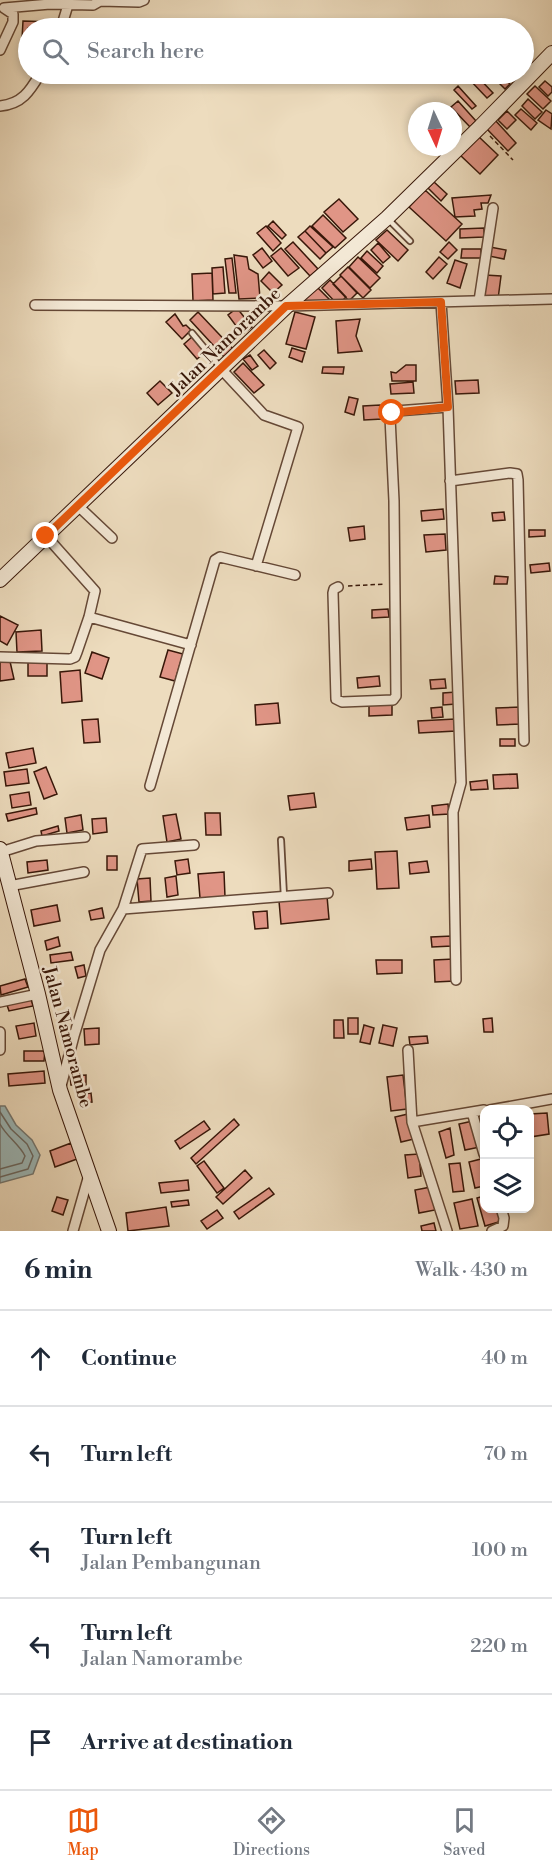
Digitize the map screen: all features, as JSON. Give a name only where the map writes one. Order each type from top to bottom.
[{"type":"main road","name":"Jalan Namorambe","points":[[534,72],[552,53]]},
{"type":"main road","name":"Jalan Namorambe","points":[[0,580],[222,370],[286,306],[387,218],[522,84]]},
{"type":"main road","name":"Jalan Namorambe","points":[[0,851],[38,994],[60,1090],[109,1231]]},
{"type":"street","points":[[4,4],[50,2],[93,5],[100,0],[139,2],[144,0]]},
{"type":"street","points":[[0,50],[14,22],[13,15],[4,4]]},
{"type":"street","points":[[64,18],[68,5]]},
{"type":"street","points":[[0,106],[10,105],[21,99],[34,84]]},
{"type":"street","points":[[479,301],[493,208]]},
{"type":"street","points":[[35,305],[286,306],[552,299]]},
{"type":"street","points":[[441,302],[448,407],[461,783],[453,812],[456,980]]},
{"type":"street","points":[[222,370],[264,415],[298,427],[256,566]]},
{"type":"street","points":[[338,587],[333,593],[336,699],[342,702],[393,700],[396,696],[396,584],[390,417],[396,411],[448,407]]},
{"type":"street","points":[[450,481],[510,473],[517,474],[519,480],[524,741]]},
{"type":"street","points":[[77,505],[112,538]]},
{"type":"street","points":[[0,657],[73,658],[89,617],[94,595],[93,587],[46,536]]},
{"type":"street","points":[[150,786],[215,560],[220,557],[295,575]]},
{"type":"street","points":[[89,617],[191,645]]},
{"type":"street","points":[[0,851],[36,841],[85,837]]},
{"type":"street","points":[[60,1090],[100,950],[123,909],[142,849],[194,845]]},
{"type":"street","points":[[9,886],[84,872]]},
{"type":"street","points":[[123,909],[328,893]]},
{"type":"street","points":[[0,1002],[38,994]]},
{"type":"street","points":[[0,1032],[0,1050]]},
{"type":"street","points":[[408,1050],[412,1122],[447,1231]]},
{"type":"street","points":[[521,1105],[552,1100]]},
{"type":"street","points":[[412,1122],[480,1111]]},
{"type":"street","points":[[472,1112],[480,1140]]},
{"type":"street","points":[[73,1231],[89,1174]]},
{"type":"street","points":[[492,1231],[503,1226],[502,1213]]},
{"type":"lane","points":[[387,218],[410,242]]},
{"type":"lane","points":[[192,333],[222,370]]},
{"type":"lane","points":[[281,840],[284,897]]},
{"type":"path","points":[[481,126],[513,160]]},
{"type":"path","points":[[338,587],[396,584]]},
{"type":"water","points":[[0,1106],[5,1106],[16,1125],[32,1140],[40,1155],[33,1174],[0,1183]]},
{"type":"building","points":[[545,81],[552,87],[552,92],[548,96],[539,87]]},
{"type":"building","points":[[474,84],[484,84],[493,93],[487,98]]},
{"type":"building","points":[[500,84],[510,84],[505,89]]},
{"type":"building","points":[[458,86],[476,106],[472,109],[454,90]]},
{"type":"building","points":[[535,86],[551,101],[543,109],[527,94]]},
{"type":"building","points":[[528,99],[542,112],[535,119],[522,106]]},
{"type":"building","points":[[462,105],[476,121],[470,127],[462,119]]},
{"type":"building","points":[[521,109],[537,123],[531,130],[515,115]]},
{"type":"building","points":[[546,110],[552,114],[551,129],[538,120]]},
{"type":"building","points":[[507,111],[516,120],[507,129],[498,120]]},
{"type":"building","points":[[495,120],[516,143],[508,151],[486,128]]},
{"type":"building","points":[[478,136],[498,155],[480,174],[461,156]]},
{"type":"building","points":[[434,182],[447,194],[441,201],[428,188]]},
{"type":"building","points":[[425,190],[462,224],[446,241],[409,207]]},
{"type":"building","points":[[491,195],[488,203],[481,203],[482,209],[474,210],[475,216],[455,217],[452,198]]},
{"type":"building","points":[[339,199],[358,219],[343,232],[324,212]]},
{"type":"building","points":[[323,215],[346,238],[335,248],[312,226]]},
{"type":"building","points":[[273,221],[286,235],[282,239],[268,226]]},
{"type":"building","points":[[266,226],[281,243],[273,251],[257,233]]},
{"type":"building","points":[[310,226],[333,247],[326,253],[305,231]]},
{"type":"building","points":[[484,228],[484,237],[460,238],[460,229]]},
{"type":"building","points":[[387,230],[408,250],[398,261],[376,240]]},
{"type":"building","points":[[305,231],[326,253],[320,259],[298,237]]},
{"type":"building","points":[[293,242],[318,269],[310,276],[285,249]]},
{"type":"building","points":[[449,242],[457,250],[448,259],[440,252]]},
{"type":"building","points":[[378,243],[390,257],[383,263],[371,250]]},
{"type":"building","points":[[490,247],[506,250],[504,259],[489,256]]},
{"type":"building","points":[[262,248],[272,261],[263,268],[253,255]]},
{"type":"building","points":[[281,248],[299,268],[288,276],[271,256]]},
{"type":"building","points":[[462,249],[481,249],[481,258],[461,258]]},
{"type":"building","points":[[367,251],[383,266],[377,273],[361,258]]},
{"type":"building","points":[[234,255],[247,257],[249,269],[258,274],[260,298],[239,299]]},
{"type":"building","points":[[358,257],[380,278],[370,288],[349,267]]},
{"type":"building","points":[[439,257],[447,264],[433,279],[426,272]]},
{"type":"building","points":[[232,258],[236,293],[229,293],[225,259]]},
{"type":"building","points":[[455,260],[467,264],[460,288],[447,283]]},
{"type":"building","points":[[223,267],[225,293],[213,294],[212,268]]},
{"type":"building","points":[[348,267],[371,290],[363,298],[340,275]]},
{"type":"building","points":[[269,272],[282,285],[273,293],[261,281]]},
{"type":"building","points":[[212,273],[213,300],[193,301],[192,274]]},
{"type":"building","points":[[485,275],[501,276],[498,299],[483,298]]},
{"type":"building","points":[[341,276],[357,293],[349,301],[333,284]]},
{"type":"building","points":[[330,280],[346,297],[338,305],[322,288]]},
{"type":"building","points":[[317,287],[332,302],[301,302]]},
{"type":"building","points":[[237,308],[252,327],[242,334],[228,315]]},
{"type":"building","points":[[198,312],[234,350],[225,358],[190,320]]},
{"type":"building","points":[[295,312],[315,317],[306,349],[286,344]]},
{"type":"building","points":[[175,314],[183,326],[186,325],[191,330],[182,339],[166,322]]},
{"type":"building","points":[[360,319],[356,336],[362,351],[338,353],[336,321]]},
{"type":"building","points":[[193,336],[206,352],[197,359],[184,344]]},
{"type":"building","points":[[292,348],[305,352],[302,362],[289,357]]},
{"type":"building","points":[[264,350],[276,363],[270,369],[258,355]]},
{"type":"building","points":[[250,355],[258,366],[252,370],[243,359]]},
{"type":"building","points":[[243,363],[264,385],[254,393],[234,372]]},
{"type":"building","points":[[406,365],[416,365],[416,381],[392,381],[391,372],[396,373]]},
{"type":"building","points":[[323,367],[344,367],[343,374],[322,373]]},
{"type":"building","points":[[478,380],[479,393],[456,394],[455,381]]},
{"type":"building","points":[[160,381],[172,393],[158,405],[147,393]]},
{"type":"building","points":[[413,382],[414,393],[391,394],[390,384]]},
{"type":"building","points":[[349,397],[358,399],[354,415],[345,412]]},
{"type":"building","points":[[380,405],[382,419],[364,420],[363,406]]},
{"type":"building","points":[[443,509],[444,519],[422,521],[421,511]]},
{"type":"building","points":[[504,512],[505,520],[493,521],[492,513]]},
{"type":"building","points":[[364,526],[365,539],[350,541],[348,528]]},
{"type":"building","points":[[529,530],[545,530],[545,536],[529,537]]},
{"type":"building","points":[[445,534],[446,550],[426,552],[424,535]]},
{"type":"building","points":[[549,563],[550,571],[531,573],[530,565]]},
{"type":"building","points":[[495,576],[508,577],[507,584],[494,584]]},
{"type":"building","points":[[388,609],[389,617],[372,618],[372,610]]},
{"type":"building","points":[[0,616],[18,625],[7,645],[0,641]]},
{"type":"building","points":[[41,630],[42,651],[17,652],[16,632]]},
{"type":"building","points":[[168,650],[183,654],[175,681],[160,677]]},
{"type":"building","points":[[92,652],[109,658],[102,679],[85,673]]},
{"type":"building","points":[[9,657],[14,679],[0,681],[0,659]]},
{"type":"building","points":[[28,661],[47,661],[47,676],[28,676]]},
{"type":"building","points":[[80,670],[82,701],[62,703],[60,672]]},
{"type":"building","points":[[379,676],[380,686],[358,688],[357,678]]},
{"type":"building","points":[[445,679],[446,688],[431,689],[430,680]]},
{"type":"building","points":[[456,692],[456,704],[443,705],[443,693]]},
{"type":"building","points":[[278,703],[280,723],[256,725],[255,705]]},
{"type":"building","points":[[392,703],[392,715],[369,716],[369,704]]},
{"type":"building","points":[[442,707],[443,717],[432,718],[431,708]]},
{"type":"building","points":[[521,707],[521,724],[497,725],[496,708]]},
{"type":"building","points":[[98,719],[100,742],[84,743],[82,720]]},
{"type":"building","points":[[455,719],[456,731],[419,733],[418,721]]},
{"type":"building","points":[[500,739],[515,739],[515,746],[500,746]]},
{"type":"building","points":[[33,748],[36,763],[9,768],[6,753]]},
{"type":"building","points":[[46,767],[57,794],[44,799],[34,772]]},
{"type":"building","points":[[27,769],[29,783],[6,786],[4,772]]},
{"type":"building","points":[[517,774],[518,788],[494,789],[493,775]]},
{"type":"building","points":[[487,780],[488,789],[471,790],[470,782]]},
{"type":"building","points":[[29,792],[31,805],[12,808],[10,795]]},
{"type":"building","points":[[314,793],[316,807],[290,810],[288,796]]},
{"type":"building","points":[[448,804],[449,814],[433,815],[432,806]]},
{"type":"building","points":[[36,808],[37,814],[8,821],[6,814]]},
{"type":"building","points":[[205,813],[220,813],[221,835],[206,835]]},
{"type":"building","points":[[176,814],[181,839],[167,842],[163,816]]},
{"type":"building","points":[[81,815],[83,830],[67,833],[65,818]]},
{"type":"building","points":[[429,815],[430,827],[407,830],[405,818]]},
{"type":"building","points":[[106,818],[107,832],[93,834],[92,819]]},
{"type":"building","points":[[58,826],[59,831],[42,836],[41,831]]},
{"type":"building","points":[[397,851],[399,888],[377,889],[375,852]]},
{"type":"building","points":[[107,856],[117,856],[117,870],[107,870]]},
{"type":"building","points":[[188,859],[190,873],[177,875],[175,861]]},
{"type":"building","points":[[371,859],[372,869],[349,871],[349,861]]},
{"type":"building","points":[[47,860],[48,870],[28,873],[27,862]]},
{"type":"building","points":[[427,861],[429,872],[410,874],[409,863]]},
{"type":"building","points":[[224,872],[225,897],[200,898],[198,874]]},
{"type":"building","points":[[176,876],[178,895],[167,897],[165,878]]},
{"type":"building","points":[[150,878],[151,901],[139,902],[137,879]]},
{"type":"building","points":[[327,896],[329,919],[281,924],[279,901]]},
{"type":"building","points":[[57,905],[60,921],[34,926],[31,910]]},
{"type":"building","points":[[102,908],[104,918],[91,920],[89,911]]},
{"type":"building","points":[[267,911],[268,928],[255,929],[253,912]]},
{"type":"building","points":[[452,936],[452,946],[432,947],[431,937]]},
{"type":"building","points":[[58,937],[60,946],[47,950],[45,941]]},
{"type":"building","points":[[71,952],[73,960],[51,963],[50,955]]},
{"type":"building","points":[[454,959],[455,981],[435,982],[434,960]]},
{"type":"building","points":[[376,960],[402,960],[402,973],[377,974]]},
{"type":"building","points":[[84,965],[86,976],[78,978],[75,967]]},
{"type":"building","points":[[25,979],[28,987],[1,995],[0,986]]},
{"type":"building","points":[[31,999],[33,1006],[9,1011],[7,1005]]},
{"type":"building","points":[[348,1018],[358,1018],[358,1034],[348,1034]]},
{"type":"building","points":[[492,1018],[493,1032],[484,1032],[483,1019]]},
{"type":"building","points":[[334,1020],[343,1020],[344,1038],[334,1038]]},
{"type":"building","points":[[34,1023],[36,1036],[19,1039],[16,1026]]},
{"type":"building","points":[[364,1025],[374,1028],[370,1044],[360,1042]]},
{"type":"building","points":[[383,1025],[397,1028],[393,1046],[379,1043]]},
{"type":"building","points":[[99,1028],[99,1044],[85,1045],[84,1029]]},
{"type":"building","points":[[427,1036],[428,1043],[410,1045],[409,1037]]},
{"type":"building","points":[[24,1051],[45,1051],[44,1061],[24,1061]]},
{"type":"building","points":[[44,1071],[45,1083],[9,1086],[8,1074]]},
{"type":"building","points":[[86,1075],[86,1085],[71,1085],[70,1076]]},
{"type":"building","points":[[403,1075],[407,1109],[391,1111],[387,1077]]},
{"type":"building","points":[[91,1093],[92,1102],[81,1103],[80,1095]]},
{"type":"building","points":[[547,1113],[549,1134],[534,1136],[534,1114]]},
{"type":"building","points":[[408,1114],[414,1139],[401,1142],[395,1117]]},
{"type":"building","points":[[234,1119],[239,1125],[196,1164],[191,1158]]},
{"type":"building","points":[[204,1121],[210,1129],[180,1149],[175,1141]]},
{"type":"building","points":[[473,1121],[480,1147],[465,1150],[459,1124]]},
{"type":"building","points":[[450,1128],[454,1155],[446,1158],[439,1132]]},
{"type":"building","points":[[71,1143],[77,1159],[55,1167],[50,1151]]},
{"type":"building","points":[[419,1154],[421,1176],[408,1178],[405,1155]]},
{"type":"building","points":[[480,1159],[480,1187],[475,1188],[469,1162]]},
{"type":"building","points":[[204,1161],[224,1188],[217,1193],[197,1166]]},
{"type":"building","points":[[460,1163],[464,1191],[453,1192],[449,1164]]},
{"type":"building","points":[[245,1170],[252,1178],[223,1204],[216,1197]]},
{"type":"building","points":[[188,1180],[189,1190],[161,1193],[159,1183]]},
{"type":"building","points":[[431,1187],[435,1210],[419,1213],[415,1190]]},
{"type":"building","points":[[269,1188],[274,1194],[239,1219],[234,1212]]},
{"type":"building","points":[[57,1197],[68,1200],[63,1215],[52,1211]]},
{"type":"building","points":[[472,1199],[478,1226],[460,1229],[454,1203]]},
{"type":"building","points":[[188,1200],[189,1205],[172,1207],[171,1202]]},
{"type":"building","points":[[166,1207],[169,1226],[128,1231],[126,1213]]},
{"type":"building","points":[[217,1210],[223,1218],[207,1229],[201,1221]]},
{"type":"building","points":[[481,1213],[500,1213],[502,1221],[485,1226]]},
{"type":"building","points":[[434,1223],[436,1231],[422,1231],[421,1226]]},
{"type":"route","points":[[46,536],[222,370],[286,306],[441,302],[448,407],[392,413]]}]
